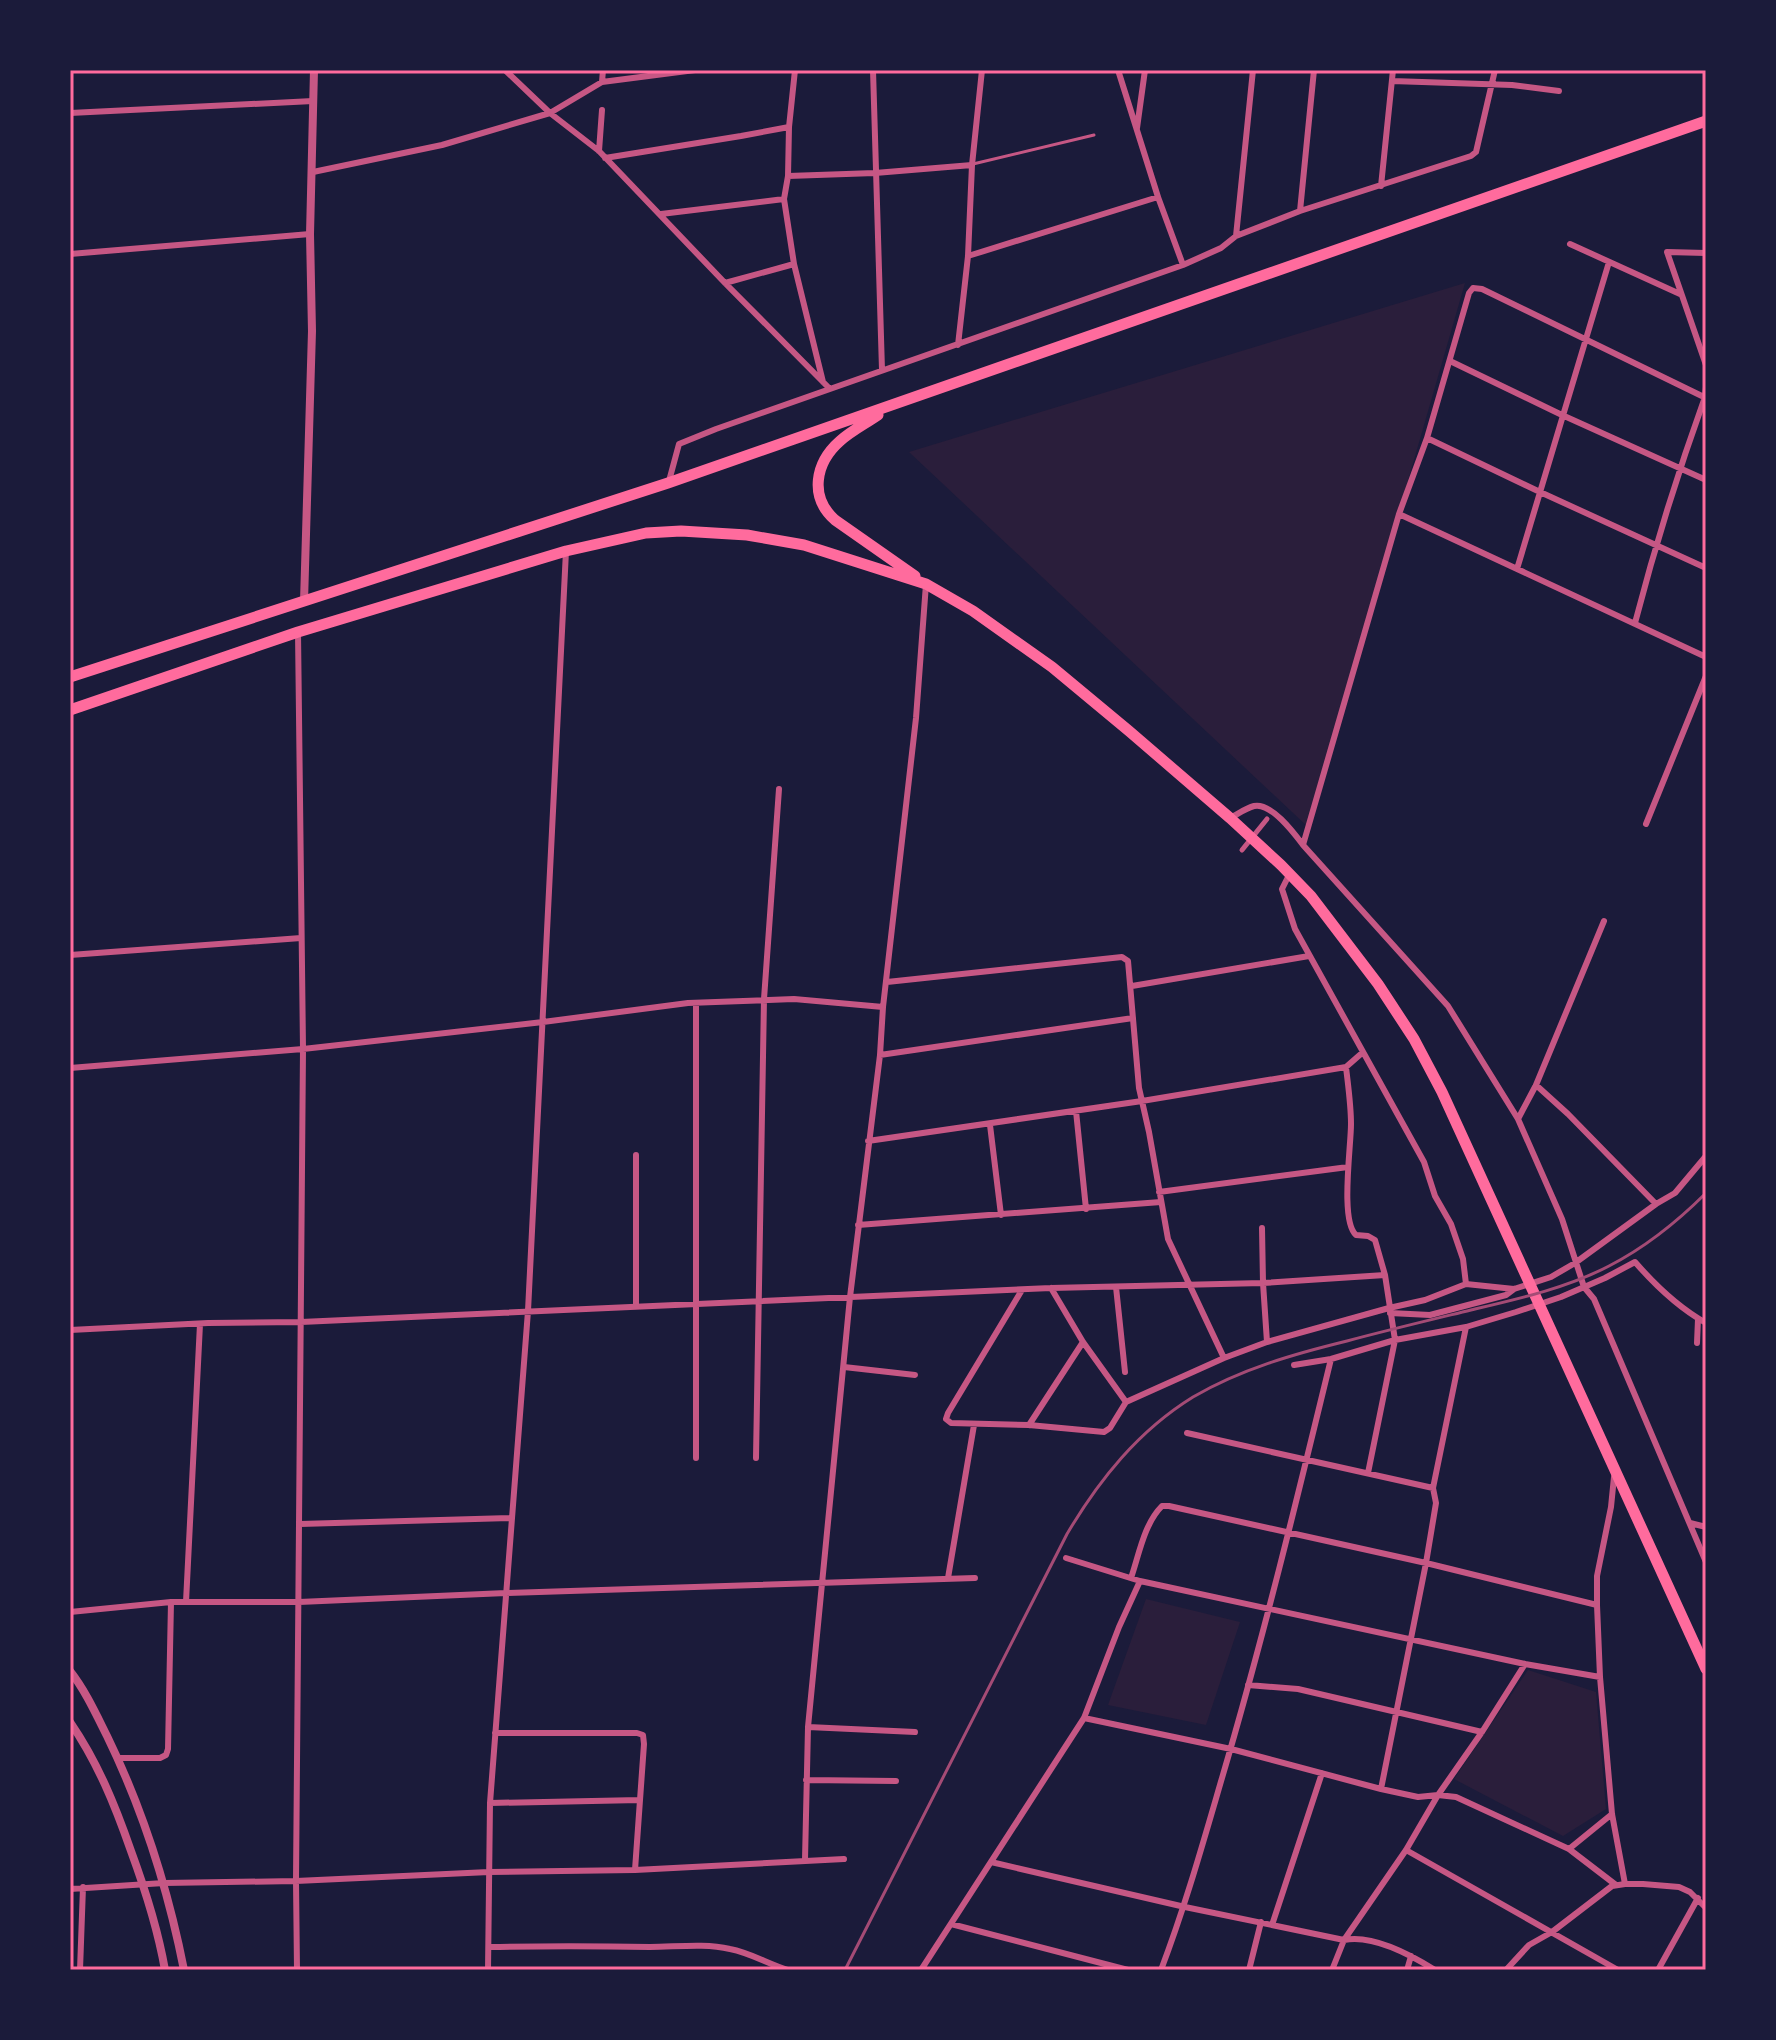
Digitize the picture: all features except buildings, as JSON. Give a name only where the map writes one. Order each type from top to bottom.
[{"type":"highway","points":[[70,677],[668,483],[1706,121]]},
{"type":"highway","points":[[891,406],[841,440],[823,462],[818,475],[818,494],[828,513],[926,584],[973,611],[1052,667],[1230,818],[1311,896],[1378,984],[1414,1039],[1442,1092],[1706,1669]]},
{"type":"highway","points":[[70,710],[298,632],[566,551],[646,533],[681,531],[747,535],[804,545],[926,584]]},
{"type":"street","points":[[304,602],[312,331],[310,234],[314,70]]},
{"type":"street","points":[[505,70],[550,113],[599,151],[826,385]]},
{"type":"street","points":[[602,82],[603,70]]},
{"type":"street","points":[[313,172],[442,145],[550,113],[602,82],[695,70]]},
{"type":"street","points":[[795,70],[784,199],[794,264],[826,385]]},
{"type":"street","points":[[873,70],[882,370]]},
{"type":"street","points":[[958,345],[982,70]]},
{"type":"street","points":[[1118,70],[1183,265]]},
{"type":"street","points":[[1136,131],[1145,70]]},
{"type":"street","points":[[1236,236],[1253,70]]},
{"type":"street","points":[[1300,211],[1314,70]]},
{"type":"street","points":[[1381,186],[1393,70]]},
{"type":"street","points":[[668,483],[679,444],[826,385],[958,345],[1183,265],[1221,248],[1236,236],[1300,211],[1474,154],[1495,70]]},
{"type":"street","points":[[1392,81],[1512,85],[1559,91]]},
{"type":"street","points":[[70,113],[313,101]]},
{"type":"street","points":[[599,151],[602,110]]},
{"type":"street","points":[[605,158],[789,127]]},
{"type":"street","points":[[788,176],[972,165]]},
{"type":"street","points":[[968,256],[1158,197]]},
{"type":"street","points":[[661,214],[784,199]]},
{"type":"street","points":[[70,254],[310,234]]},
{"type":"street","points":[[1570,244],[1680,294]]},
{"type":"street","points":[[1706,253],[1667,252],[1706,365]]},
{"type":"street","points":[[1517,569],[1609,262]]},
{"type":"street","points":[[725,283],[794,264]]},
{"type":"street","points":[[1303,845],[1399,514],[1427,438],[1473,288],[1482,289],[1705,397]]},
{"type":"street","points":[[1450,361],[1706,480]]},
{"type":"street","points":[[1635,623],[1655,545],[1706,387]]},
{"type":"street","points":[[1427,438],[1706,568]]},
{"type":"street","points":[[1399,514],[1706,657]]},
{"type":"street","points":[[488,1970],[490,1803],[528,1311],[566,551]]},
{"type":"street","points":[[805,1860],[808,1727],[850,1297],[916,718],[926,584]]},
{"type":"street","points":[[297,1970],[303,1049],[298,632]]},
{"type":"street","points":[[1646,824],[1706,676]]},
{"type":"street","points":[[756,1458],[764,999],[779,789]]},
{"type":"street","points":[[1230,818],[1254,806],[1265,807],[1278,816],[1448,1006],[1518,1119],[1562,1219],[1584,1287],[1594,1299],[1706,1562]]},
{"type":"street","points":[[1242,850],[1267,819]]},
{"type":"street","points":[[1290,873],[1282,889],[1295,929],[1424,1162],[1435,1196],[1451,1224],[1463,1259],[1466,1284]]},
{"type":"street","points":[[1518,1119],[1536,1085],[1604,921]]},
{"type":"street","points":[[70,955],[301,938]]},
{"type":"street","points":[[1132,986],[1309,956]]},
{"type":"street","points":[[887,982],[1125,958],[1130,966],[1139,1088],[1168,1239],[1224,1358]]},
{"type":"street","points":[[70,1068],[303,1049],[696,1003],[794,999],[883,1007]]},
{"type":"street","points":[[696,1003],[696,1458]]},
{"type":"street","points":[[880,1055],[1133,1018]]},
{"type":"street","points":[[868,1141],[990,1125],[1346,1067],[1362,1053]]},
{"type":"street","points":[[1346,1067],[1351,1123],[1349,1221],[1351,1231],[1356,1235],[1375,1240],[1385,1275],[1395,1340],[1368,1473]]},
{"type":"street","points":[[1536,1085],[1656,1204]]},
{"type":"street","points":[[1076,1111],[1086,1209]]},
{"type":"street","points":[[990,1125],[1001,1215]]},
{"type":"street","points":[[636,1155],[636,1306]]},
{"type":"street","points":[[1389,1310],[1430,1315],[1506,1295],[1514,1289],[1551,1277],[1675,1193],[1706,1156]]},
{"type":"street","points":[[1159,1192],[1348,1167]]},
{"type":"street","points":[[858,1225],[1161,1202]]},
{"type":"street","points":[[1262,1228],[1267,1342]]},
{"type":"street","points":[[1294,1365],[1331,1359],[1395,1340],[1466,1327],[1516,1312],[1584,1287],[1635,1262],[1649,1278],[1706,1323]]},
{"type":"street","points":[[70,1330],[1051,1288],[1263,1283],[1385,1275]]},
{"type":"street","points":[[1022,1290],[948,1413],[946,1419],[951,1423],[1029,1425],[1104,1432],[1110,1428],[1126,1402],[1267,1342],[1425,1300],[1466,1284],[1514,1289]]},
{"type":"street","points":[[1116,1287],[1125,1372]]},
{"type":"street","points":[[1051,1288],[1083,1342],[1126,1402]]},
{"type":"street","points":[[1697,1343],[1698,1319]]},
{"type":"street","points":[[186,1602],[200,1324]]},
{"type":"street","points":[[1381,1789],[1426,1563],[1436,1503],[1433,1488],[1466,1327]]},
{"type":"street","points":[[1029,1425],[1083,1342]]},
{"type":"street","points":[[1161,1970],[1185,1907],[1231,1749],[1289,1534],[1331,1359]]},
{"type":"street","points":[[844,1367],[915,1375]]},
{"type":"street","points":[[948,1578],[974,1425]]},
{"type":"street","points":[[1187,1433],[1433,1488]]},
{"type":"street","points":[[1615,1469],[1597,1576],[1597,1605],[1612,1814],[1625,1884]]},
{"type":"street","points":[[1131,1578],[1157,1511],[1162,1506],[1169,1506],[1597,1605]]},
{"type":"street","points":[[300,1524],[511,1518]]},
{"type":"street","points":[[1689,1523],[1706,1527]]},
{"type":"street","points":[[1066,1558],[1140,1581],[1525,1664],[1600,1677]]},
{"type":"street","points":[[70,1612],[171,1602],[299,1602],[975,1578]]},
{"type":"street","points":[[921,1970],[1084,1718],[1140,1581]]},
{"type":"street","points":[[118,1758],[160,1758],[166,1755],[171,1602]]},
{"type":"street","points":[[1332,1970],[1344,1940],[1406,1850],[1438,1795],[1525,1664]]},
{"type":"street","points":[[70,1671],[118,1758],[143,1818],[164,1883],[184,1970]]},
{"type":"street","points":[[1248,1685],[1298,1689],[1482,1732]]},
{"type":"street","points":[[1084,1718],[1231,1749],[1418,1797],[1456,1797],[1569,1849],[1616,1885]]},
{"type":"street","points":[[70,1722],[89,1749],[114,1804],[143,1884],[165,1970]]},
{"type":"street","points":[[808,1727],[915,1732]]},
{"type":"street","points":[[495,1733],[643,1735],[635,1870]]},
{"type":"street","points":[[1272,1925],[1322,1773]]},
{"type":"street","points":[[806,1780],[896,1781]]},
{"type":"street","points":[[490,1803],[640,1800]]},
{"type":"street","points":[[1569,1849],[1612,1814]]},
{"type":"street","points":[[1406,1850],[1618,1970]]},
{"type":"street","points":[[70,1889],[489,1872],[635,1870],[844,1859]]},
{"type":"street","points":[[991,1862],[1344,1940],[1368,1940],[1411,1956],[1435,1970]]},
{"type":"street","points":[[1506,1970],[1529,1945],[1616,1885],[1679,1887],[1698,1898],[1706,1908]]},
{"type":"street","points":[[80,1970],[83,1887]]},
{"type":"street","points":[[1658,1970],[1698,1898]]},
{"type":"street","points":[[1249,1970],[1261,1922]]},
{"type":"street","points":[[951,1924],[1128,1970]]},
{"type":"street","points":[[489,1947],[611,1945],[728,1948],[788,1970]]},
{"type":"street","points":[[1407,1970],[1411,1956]]},
{"type":"lane","points":[[972,165],[1094,135]]},
{"type":"shaded area","points":[[1465,283],[1308,827],[909,452]]},
{"type":"shaded area","points":[[1146,1599],[1240,1622],[1206,1725],[1108,1705]]},
{"type":"shaded area","points":[[1528,1670],[1596,1692],[1606,1809],[1563,1836],[1454,1779]]},
{"type":"railway","points":[[845,1970],[1067,1534],[1106,1476],[1137,1441],[1193,1397],[1268,1363],[1524,1297],[1593,1274],[1648,1242],[1706,1193]]}]
